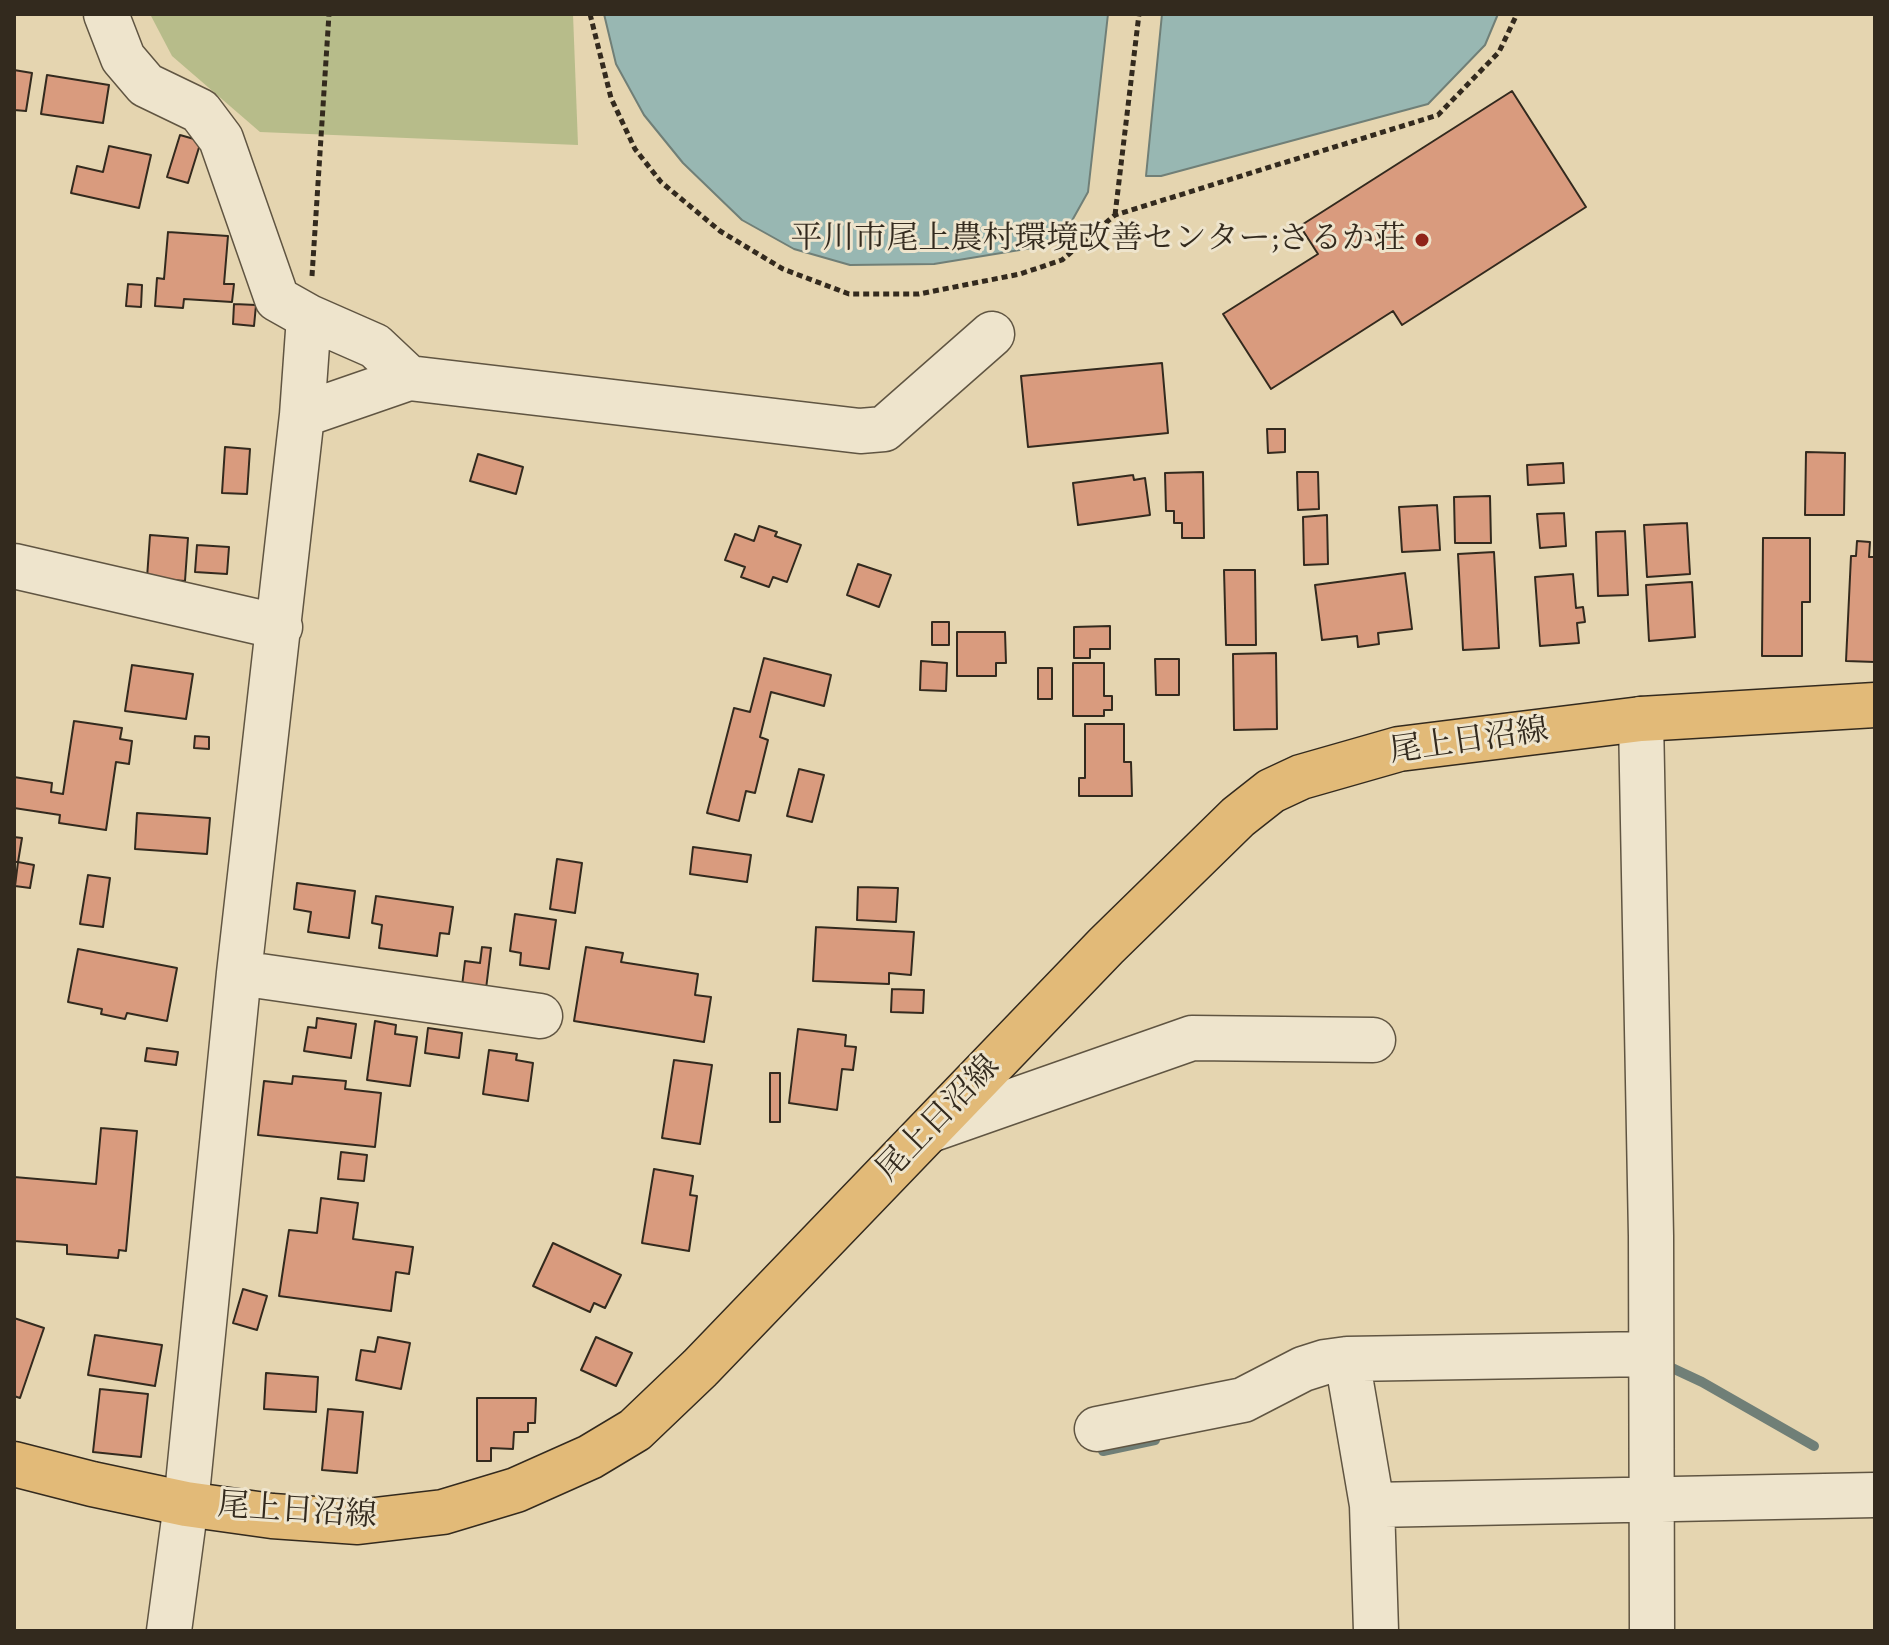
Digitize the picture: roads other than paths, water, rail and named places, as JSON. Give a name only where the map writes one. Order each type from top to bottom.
[{"type":"main road","name":"尾上日沼線","points":[[14,1464],[186,1504],[272,1516],[358,1522],[443,1512],[516,1490],[590,1457],[635,1430],[700,1368],[1106,946],[1238,817],[1271,791],[1301,777],[1399,749],[1641,719],[1875,705]]},
{"type":"street","points":[[106,14],[123,58],[146,85],[200,111],[221,139],[277,299],[375,346],[409,378]]},
{"type":"street","points":[[169,1631],[186,1504],[239,973],[280,627],[309,317]]},
{"type":"street","points":[[302,415],[409,378],[860,431],[884,429],[992,334]]},
{"type":"street","points":[[14,566],[280,627]]},
{"type":"street","points":[[1641,719],[1651,1236],[1652,1631]]},
{"type":"street","points":[[239,973],[540,1016]]},
{"type":"street","points":[[930,1130],[1192,1038],[1373,1040]]},
{"type":"street","points":[[1097,1429],[1243,1400],[1303,1369],[1347,1359],[1649,1354]]},
{"type":"street","points":[[1347,1359],[1372,1505],[1376,1631]]},
{"type":"street","points":[[1372,1505],[1875,1495]]},
{"type":"water","points":[[604,14],[1108,14],[1088,192],[1069,226],[1038,247],[934,264],[850,265],[794,249],[742,220],[683,163],[644,115],[616,64]]},
{"type":"water","points":[[1162,14],[1498,14],[1485,45],[1428,104],[1161,176],[1146,176]]},
{"type":"waterway","points":[[1672,1368],[1814,1446]]},
{"type":"waterway","points":[[1103,1451],[1155,1440]]},
{"type":"place","name":"平川市尾上農村環境改善センター;さるか荘","points":[[1422,240]]}]
